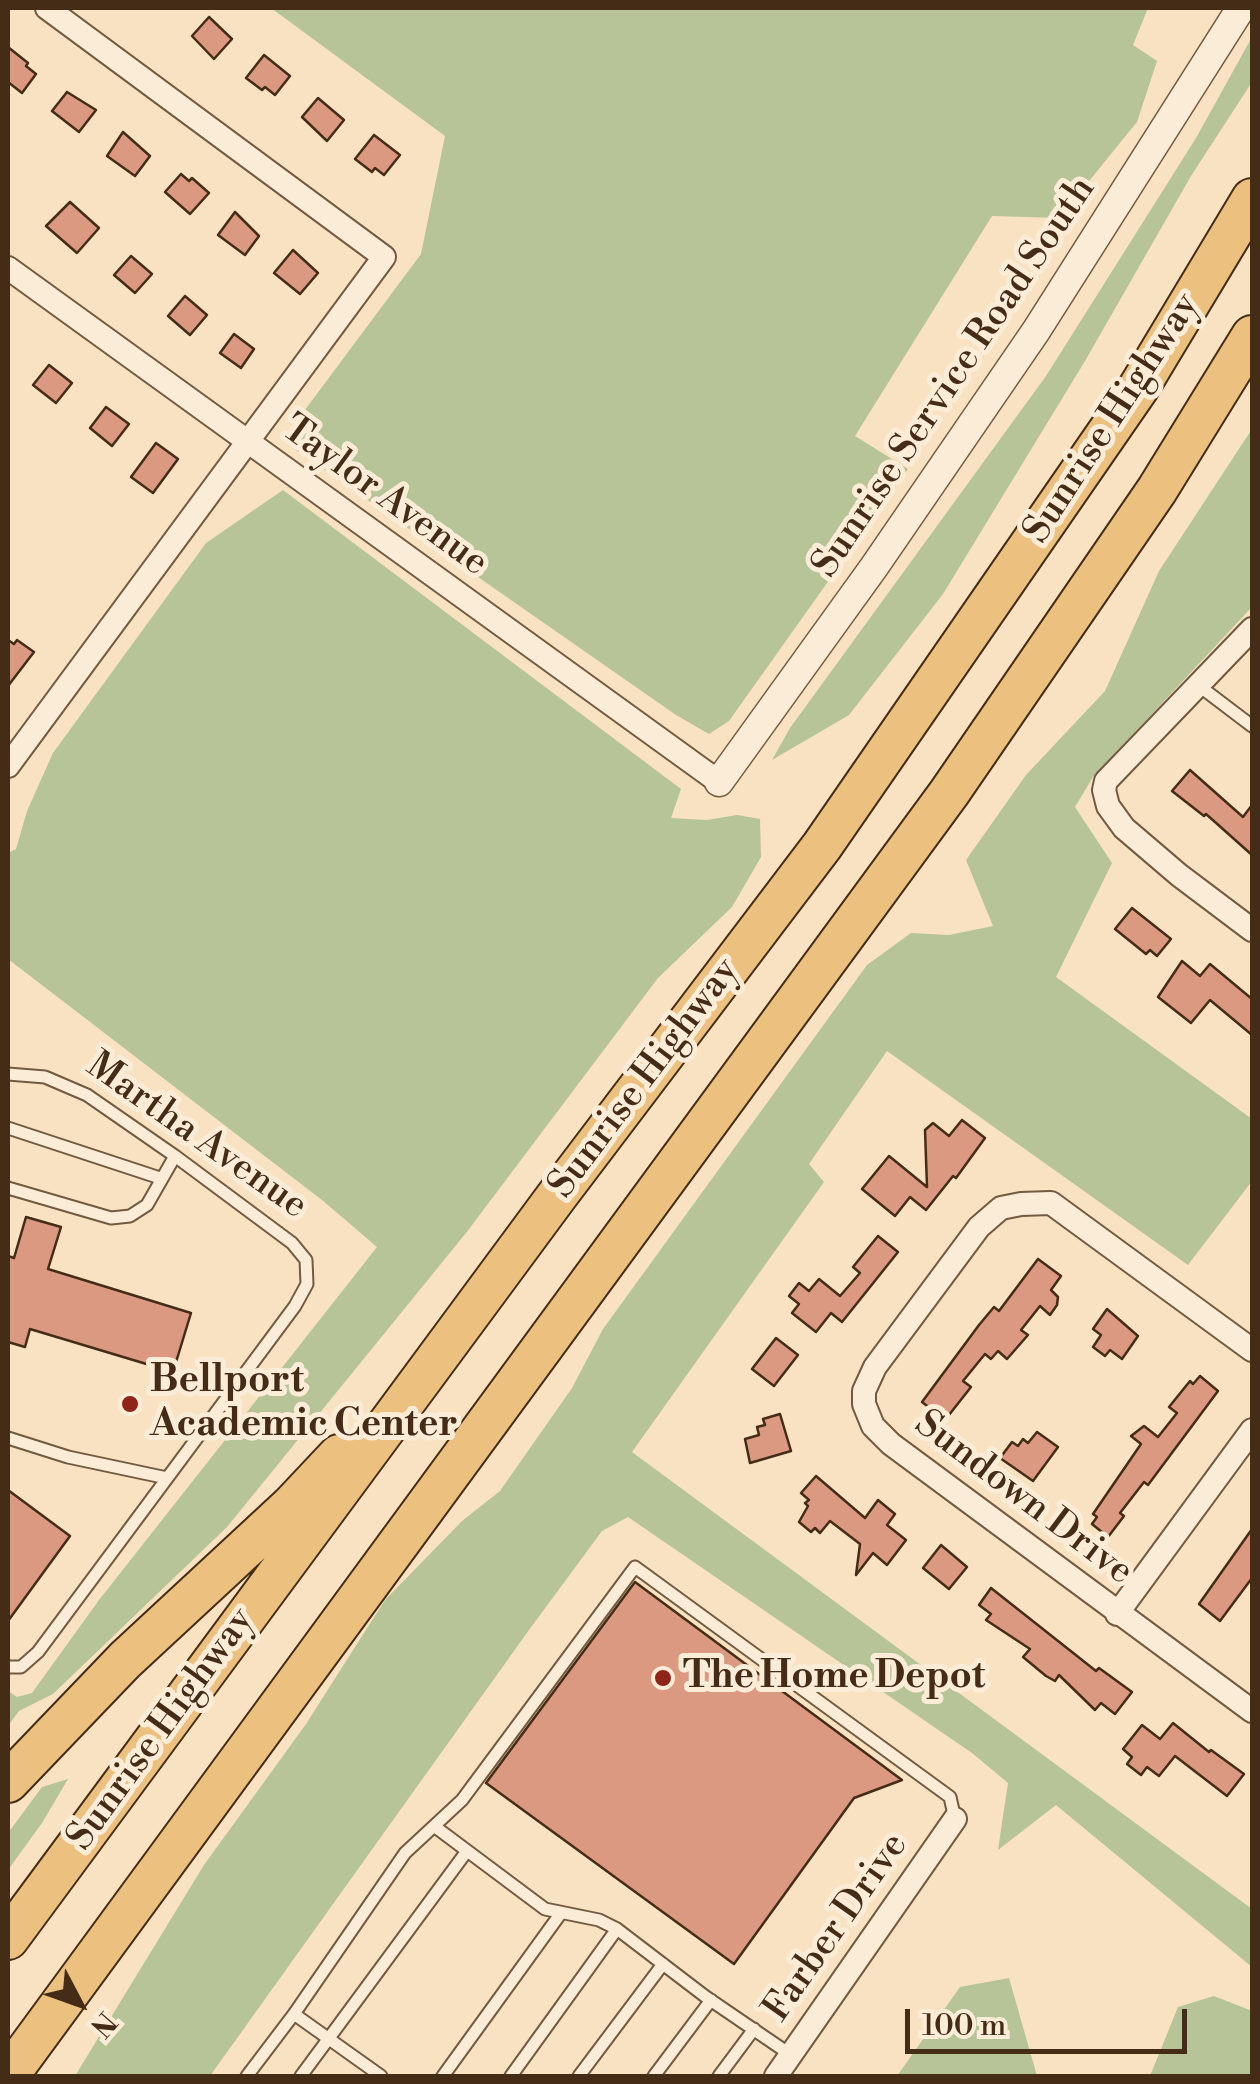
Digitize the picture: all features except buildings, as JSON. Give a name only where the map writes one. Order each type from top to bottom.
[{"type":"highway","name":"Sunrise Highway","points":[[8,1939],[556,1197],[822,846],[1140,387],[1252,199]]},
{"type":"highway","name":"Sunrise Highway","points":[[8,2076],[949,793],[1158,490],[1252,336]]},
{"type":"highway","points":[[1158,490],[1252,389]]},
{"type":"highway","points":[[8,1782],[125,1660],[327,1468],[556,1197]]},
{"type":"street","points":[[8,766],[384,257],[47,8]]},
{"type":"street","name":"Sunrise Service Road South","points":[[720,782],[1026,347],[1241,8]]},
{"type":"street","name":"Taylor Avenue","points":[[8,268],[720,782]]},
{"type":"street","points":[[1252,629],[1106,781],[1104,798],[1124,828],[1252,930]]},
{"type":"street","name":"Sundown Drive","points":[[1252,1350],[1052,1204],[1021,1204],[1001,1208],[979,1227],[868,1378],[864,1404],[880,1434],[1252,1711]]},
{"type":"street","points":[[1117,1614],[1252,1430]]},
{"type":"street","name":"Farber Drive","points":[[776,2076],[955,1819]]},
{"type":"lane","points":[[1198,684],[1249,724]]},
{"type":"lane","name":"Martha Avenue","points":[[8,1074],[45,1077],[87,1095],[175,1156],[292,1243],[306,1260],[307,1284],[295,1306],[38,1652],[21,1667],[8,1668]]},
{"type":"lane","points":[[8,1128],[160,1178]]},
{"type":"lane","points":[[8,1188],[111,1218],[130,1216],[147,1205],[175,1156]]},
{"type":"lane","points":[[8,1438],[167,1478]]},
{"type":"lane","points":[[247,2076],[405,1853],[462,1800],[635,1567],[950,1797],[955,1819]]},
{"type":"lane","points":[[434,1826],[545,1908],[617,1928],[792,2054]]},
{"type":"lane","points":[[302,2076],[467,1851]]},
{"type":"lane","points":[[449,2074],[561,1913]]},
{"type":"lane","points":[[511,2076],[617,1928]]},
{"type":"lane","points":[[579,2076],[663,1964]]},
{"type":"lane","points":[[654,2076],[712,2000]]},
{"type":"lane","points":[[294,2014],[381,2076]]},
{"type":"lane","points":[[719,2076],[754,2030]]},
{"type":"green space","points":[[271,8],[1148,8],[1133,45],[1157,61],[1137,122],[1059,218],[992,216],[855,436],[908,469],[729,721],[709,734],[676,715],[290,446],[293,426],[421,254],[445,136]]},
{"type":"green space","points":[[1252,37],[1252,82],[1191,176],[1085,361],[943,594],[849,715],[772,760],[790,728],[1046,376],[1196,138]]},
{"type":"green space","points":[[1252,429],[1252,607],[1093,777],[1075,807],[1112,863],[1056,977],[1252,1119],[1252,1181],[1188,1265],[887,1051],[809,1164],[824,1182],[632,1452],[1252,1909],[1252,1967],[1056,1805],[998,1850],[1008,1783],[972,1753],[628,1517],[602,1531],[210,2076],[75,2076],[204,1865],[306,1724],[385,1600],[462,1521],[500,1491],[572,1388],[603,1329],[867,965],[911,933],[949,935],[993,926],[966,860],[1026,775],[1105,691],[1159,571]]},
{"type":"green space","points":[[283,490],[681,789],[671,818],[707,820],[737,815],[760,819],[761,857],[732,907],[658,978],[466,1233],[227,1527],[53,1694],[19,1711],[8,1726],[8,1691],[17,1697],[32,1693],[99,1600],[377,1247],[322,1200],[8,959],[8,853],[16,849],[27,811],[53,753],[206,543]]},
{"type":"green space","points":[[68,1779],[8,1870],[8,1833],[42,1787]]},
{"type":"green space","points":[[1009,1978],[1037,2076],[897,2076],[960,1987]]},
{"type":"green space","points":[[1214,1996],[1252,2011],[1252,2076],[1150,2076],[1178,2007]]},
{"type":"place","name":"Bellport Academic Center","points":[[130,1404]]},
{"type":"place","name":"The Home Depot","points":[[663,1678]]}]
